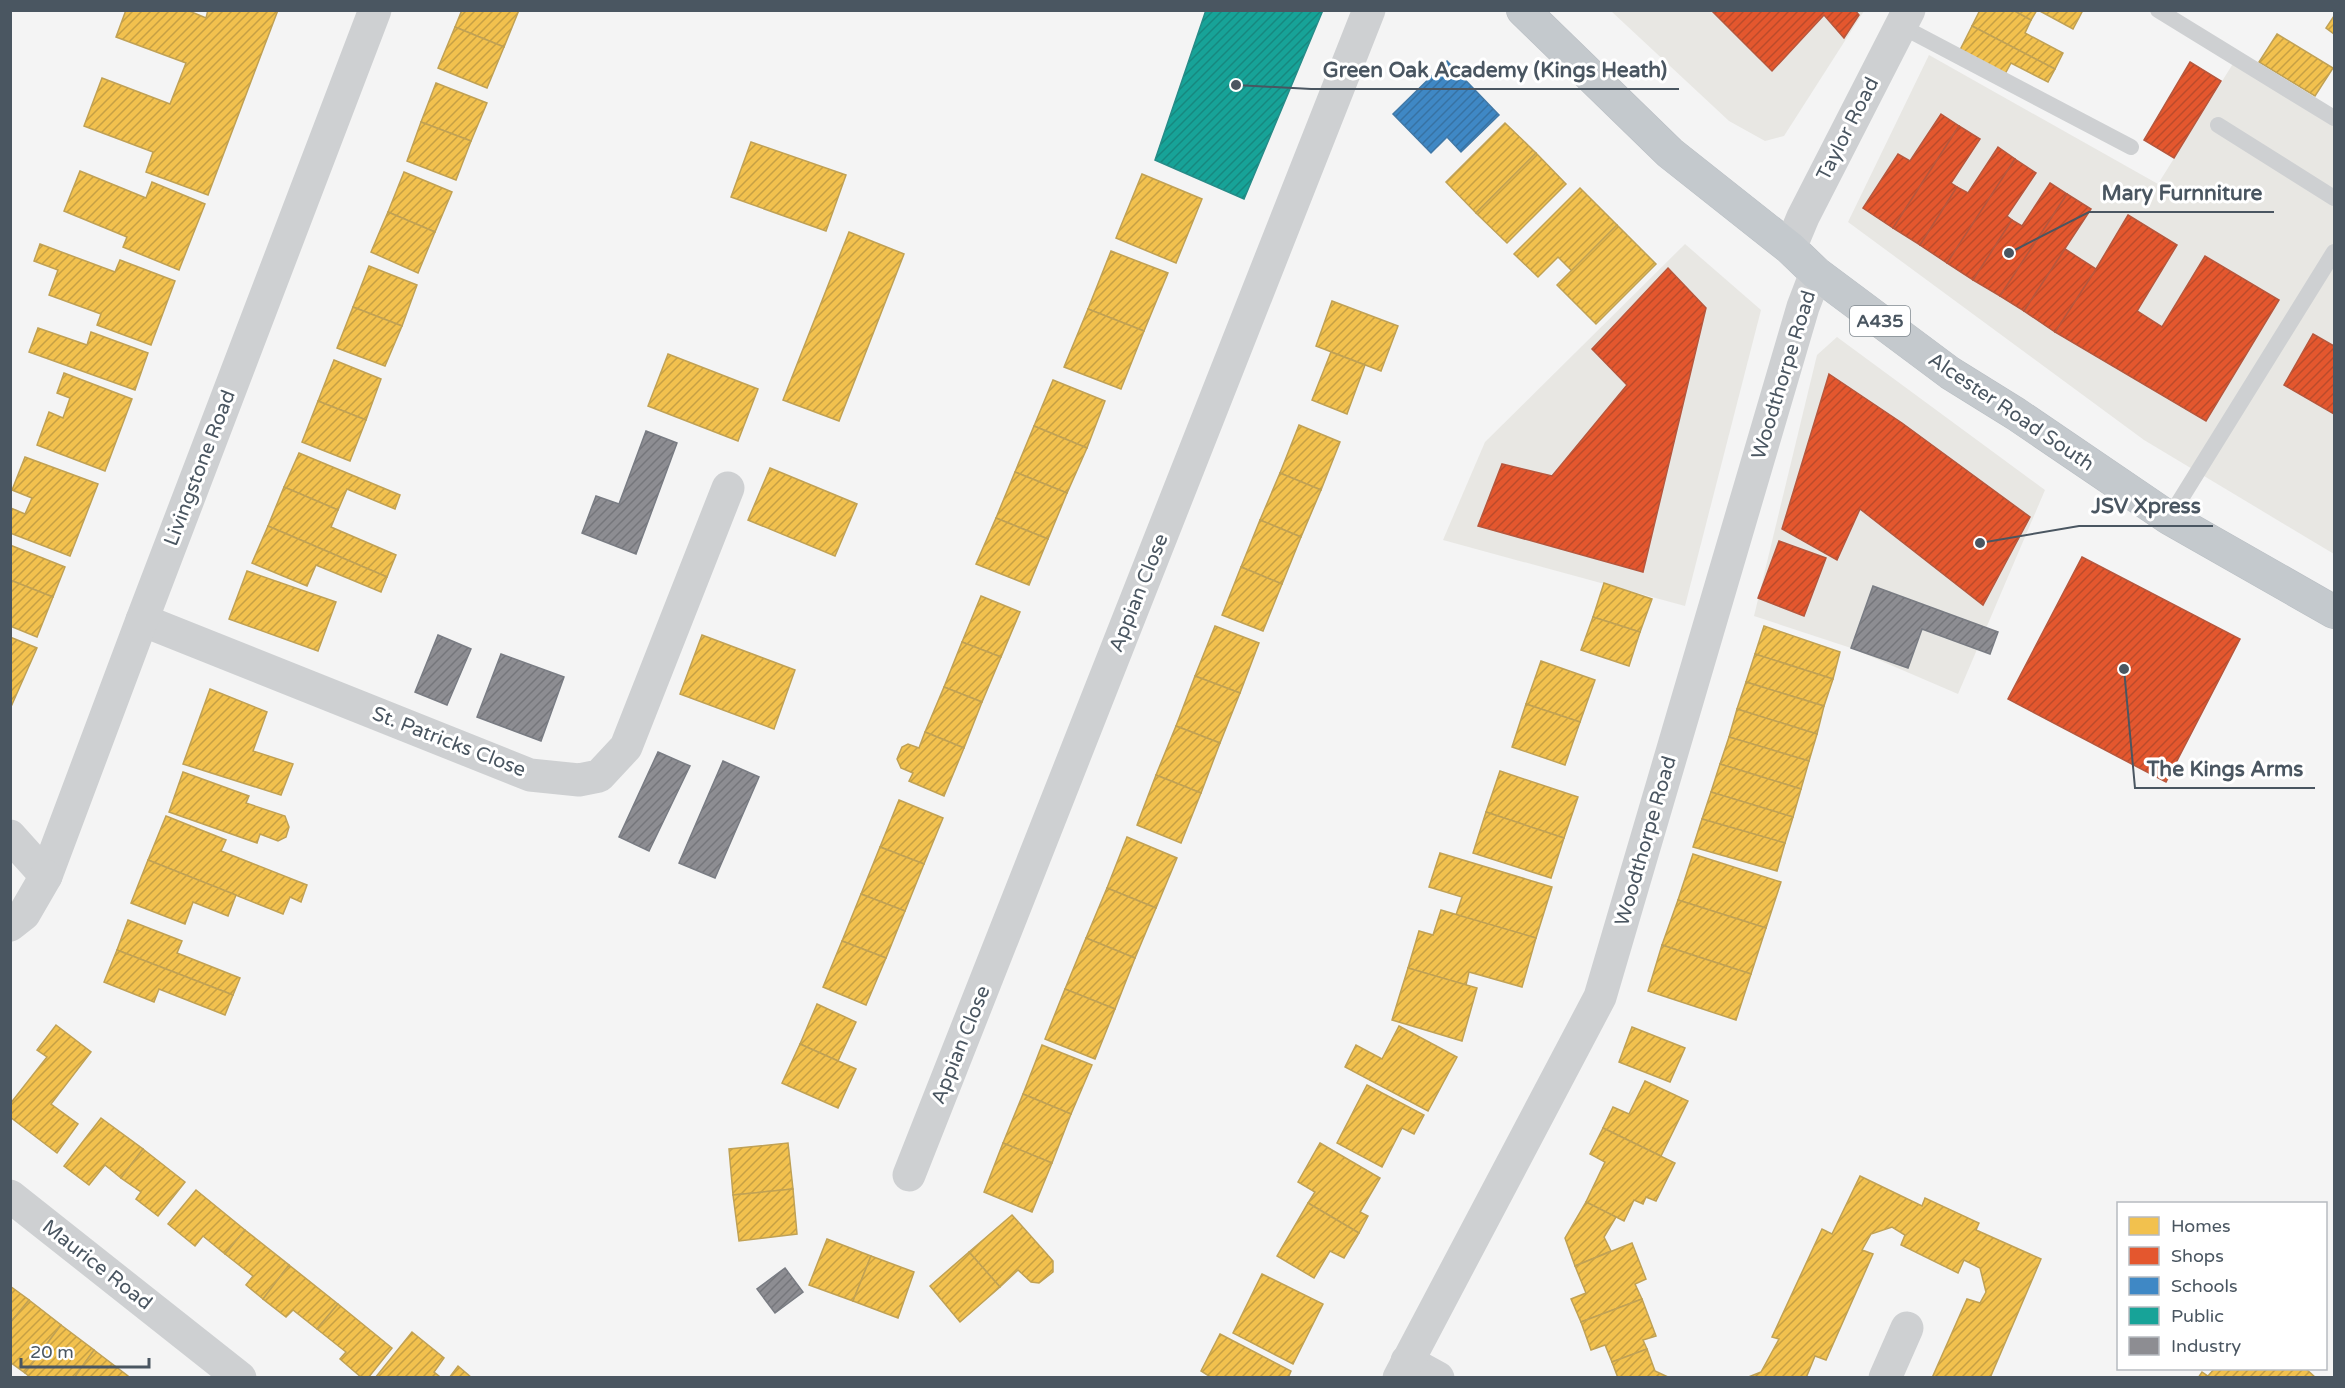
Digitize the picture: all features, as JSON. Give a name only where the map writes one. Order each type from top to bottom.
[{"type":"highway","name":"Alcester Road South","points":[[1523,10],[1670,153],[1790,248],[1816,273],[1950,373],[2016,414],[2169,518],[2334,612]]},
{"type":"street","name":"Livingstone Road","points":[[10,925],[24,914],[46,876],[375,10]]},
{"type":"street","name":"Appian Close","points":[[909,1175],[1369,10]]},
{"type":"street","name":"Taylor Road","points":[[1790,248],[1803,217],[1905,18]]},
{"type":"street","name":"Woodthorpe Road","points":[[1403,1369],[1600,997],[1803,307],[1816,273]]},
{"type":"street","name":"St. Patricks Close","points":[[142,620],[530,775],[579,780],[599,776],[626,747],[729,488]]},
{"type":"street","points":[[10,836],[46,876]]},
{"type":"street","name":"Maurice Road","points":[[10,1196],[240,1377]]},
{"type":"street","points":[[1885,1377],[1907,1328]]},
{"type":"street","points":[[1403,1369],[1438,1377]]},
{"type":"lane","points":[[2158,10],[2334,118]]},
{"type":"lane","points":[[1905,18],[2131,147]]},
{"type":"lane","points":[[2218,125],[2334,198]]},
{"type":"lane","points":[[2169,518],[2334,252]]},
{"type":"shaded area","points":[[1611,11],[1864,11],[1784,136],[1765,141],[1729,121]]},
{"type":"shaded area","points":[[1929,55],[2158,184],[2234,62],[2334,121],[2334,554],[2144,440],[1848,222]]},
{"type":"shaded area","points":[[1685,244],[1761,310],[1685,606],[1443,540],[1485,442]]},
{"type":"shaded area","points":[[1837,337],[2045,490],[1958,694],[1851,648],[1754,616],[1817,355]]},
{"type":"building: Homes","points":[[126,10],[187,10],[206,18],[208,10],[278,10],[208,195],[146,172],[153,152],[84,126],[102,78],[170,104],[186,63],[116,37]]},
{"type":"building: Homes","points":[[462,10],[519,10],[504,47],[455,27]]},
{"type":"building: Homes","points":[[1980,10],[2013,10],[2031,20],[2025,33],[2063,53],[2055,69],[1972,26]]},
{"type":"building: Homes","points":[[2013,10],[2037,10],[2031,20]]},
{"type":"building: Homes","points":[[2038,10],[2083,10],[2073,29]]},
{"type":"building: Homes","points":[[2334,16],[2334,34],[2326,28]]},
{"type":"building: Homes","points":[[1972,26],[2055,69],[2048,82],[2011,63],[2005,74],[1960,50]]},
{"type":"building: Homes","points":[[455,27],[504,47],[487,88],[438,68]]},
{"type":"building: Homes","points":[[2277,34],[2333,68],[2315,96],[2259,62]]},
{"type":"building: Homes","points":[[436,83],[487,103],[471,141],[421,122]]},
{"type":"building: Homes","points":[[421,122],[471,141],[456,180],[407,161]]},
{"type":"building: Homes","points":[[1505,123],[1536,153],[1476,213],[1446,182]]},
{"type":"building: Homes","points":[[751,142],[846,175],[826,231],[731,197]]},
{"type":"building: Homes","points":[[1536,153],[1566,184],[1507,243],[1476,213]]},
{"type":"building: Homes","points":[[80,171],[146,198],[152,182],[205,204],[179,270],[123,247],[127,237],[64,211]]},
{"type":"building: Homes","points":[[404,172],[452,192],[435,232],[388,212]]},
{"type":"building: Homes","points":[[1142,174],[1202,199],[1176,263],[1116,238]]},
{"type":"building: Homes","points":[[1580,188],[1617,225],[1572,271],[1558,257],[1538,277],[1514,254]]},
{"type":"building: Homes","points":[[388,212],[435,232],[418,273],[371,252]]},
{"type":"building: Homes","points":[[1617,225],[1656,264],[1596,324],[1557,285]]},
{"type":"building: Homes","points":[[849,232],[904,254],[839,421],[783,400]]},
{"type":"building: Homes","points":[[40,244],[115,272],[120,260],[175,281],[151,345],[97,325],[101,314],[49,295],[58,270],[34,261]]},
{"type":"building: Homes","points":[[1111,251],[1168,273],[1144,331],[1088,309]]},
{"type":"building: Homes","points":[[369,266],[417,285],[402,326],[353,307]]},
{"type":"building: Homes","points":[[1332,301],[1398,326],[1381,371],[1316,346]]},
{"type":"building: Homes","points":[[353,307],[402,326],[385,366],[337,348]]},
{"type":"building: Homes","points":[[1088,309],[1144,331],[1121,389],[1064,367]]},
{"type":"building: Homes","points":[[38,328],[87,345],[91,332],[148,353],[135,390],[29,352]]},
{"type":"building: Homes","points":[[1331,352],[1365,365],[1347,414],[1312,400]]},
{"type":"building: Homes","points":[[668,354],[758,389],[738,441],[648,406]]},
{"type":"building: Homes","points":[[334,360],[381,379],[366,420],[318,401]]},
{"type":"building: Homes","points":[[64,373],[132,399],[105,471],[37,445],[49,412],[63,418],[70,398],[57,393]]},
{"type":"building: Homes","points":[[1053,380],[1105,401],[1087,448],[1034,426]]},
{"type":"building: Homes","points":[[318,401],[366,420],[350,461],[302,442]]},
{"type":"building: Homes","points":[[1299,425],[1340,442],[1321,490],[1280,473]]},
{"type":"building: Homes","points":[[1034,426],[1087,448],[1067,493],[1015,472]]},
{"type":"building: Homes","points":[[299,453],[400,495],[395,509],[347,489],[338,510],[284,487]]},
{"type":"building: Homes","points":[[25,457],[98,484],[70,556],[10,533],[11,508],[25,514],[32,498],[12,490]]},
{"type":"building: Homes","points":[[770,468],[857,504],[835,556],[748,520]]},
{"type":"building: Homes","points":[[1015,472],[1067,493],[1048,539],[996,518]]},
{"type":"building: Homes","points":[[1280,473],[1321,490],[1301,537],[1260,520]]},
{"type":"building: Homes","points":[[284,487],[338,510],[331,527],[396,555],[387,577],[268,526]]},
{"type":"building: Homes","points":[[996,518],[1048,539],[1029,585],[976,564]]},
{"type":"building: Homes","points":[[1260,520],[1301,537],[1282,584],[1241,567]]},
{"type":"building: Homes","points":[[268,526],[387,577],[381,592],[316,565],[307,586],[252,563]]},
{"type":"building: Homes","points":[[10,545],[65,567],[53,597],[10,580]]},
{"type":"building: Homes","points":[[1241,567],[1282,584],[1263,631],[1222,615]]},
{"type":"building: Homes","points":[[247,571],[336,602],[318,651],[229,619]]},
{"type":"building: Homes","points":[[10,580],[53,597],[37,637],[10,626]]},
{"type":"building: Homes","points":[[1604,583],[1652,599],[1640,632],[1593,617]]},
{"type":"building: Homes","points":[[981,596],[1020,612],[1001,657],[962,642]]},
{"type":"building: Homes","points":[[1593,617],[1640,632],[1629,666],[1581,650]]},
{"type":"building: Homes","points":[[1215,626],[1259,643],[1240,693],[1195,676]]},
{"type":"building: Homes","points":[[1764,626],[1840,652],[1833,679],[1755,654]]},
{"type":"building: Homes","points":[[702,635],[795,670],[774,729],[680,694]]},
{"type":"building: Homes","points":[[10,637],[37,648],[10,709]]},
{"type":"building: Homes","points":[[962,642],[1001,657],[982,702],[944,687]]},
{"type":"building: Homes","points":[[1755,654],[1833,679],[1824,706],[1746,682]]},
{"type":"building: Homes","points":[[1541,661],[1595,680],[1580,722],[1526,704]]},
{"type":"building: Homes","points":[[1195,676],[1240,693],[1220,743],[1176,726]]},
{"type":"building: Homes","points":[[1746,682],[1824,706],[1817,734],[1737,709]]},
{"type":"building: Homes","points":[[944,687],[982,702],[964,748],[925,732]]},
{"type":"building: Homes","points":[[210,689],[267,712],[253,751],[293,764],[281,795],[183,764]]},
{"type":"building: Homes","points":[[1526,704],[1580,722],[1565,765],[1512,747]]},
{"type":"building: Homes","points":[[1737,709],[1817,734],[1809,761],[1729,737]]},
{"type":"building: Homes","points":[[1176,726],[1220,743],[1201,793],[1156,775]]},
{"type":"building: Homes","points":[[925,732],[964,748],[944,796],[909,781],[913,773],[901,768],[897,759],[902,747],[908,744],[919,748]]},
{"type":"building: Homes","points":[[1729,737],[1809,761],[1801,789],[1720,764]]},
{"type":"building: Homes","points":[[1720,764],[1801,789],[1793,817],[1711,792]]},
{"type":"building: Homes","points":[[1500,771],[1578,797],[1564,838],[1486,812]]},
{"type":"building: Homes","points":[[183,772],[249,796],[246,803],[285,816],[289,827],[286,837],[278,841],[260,834],[257,843],[169,812]]},
{"type":"building: Homes","points":[[1156,775],[1201,793],[1181,843],[1137,825]]},
{"type":"building: Homes","points":[[1711,792],[1793,817],[1785,843],[1702,819]]},
{"type":"building: Homes","points":[[899,800],[943,818],[924,864],[880,847]]},
{"type":"building: Homes","points":[[1486,812],[1564,838],[1551,878],[1473,853]]},
{"type":"building: Homes","points":[[166,816],[226,840],[221,851],[307,885],[301,902],[290,897],[283,914],[148,860]]},
{"type":"building: Homes","points":[[1702,819],[1785,843],[1777,871],[1693,847]]},
{"type":"building: Homes","points":[[1127,837],[1177,858],[1156,908],[1107,888]]},
{"type":"building: Homes","points":[[880,847],[924,864],[905,911],[861,894]]},
{"type":"building: Homes","points":[[1440,853],[1552,887],[1536,938],[1456,915],[1462,897],[1429,887]]},
{"type":"building: Homes","points":[[1693,854],[1781,882],[1766,928],[1678,900]]},
{"type":"building: Homes","points":[[148,860],[236,895],[228,916],[193,902],[185,924],[131,903]]},
{"type":"building: Homes","points":[[1107,888],[1156,908],[1135,958],[1086,938]]},
{"type":"building: Homes","points":[[861,894],[905,911],[886,958],[842,941]]},
{"type":"building: Homes","points":[[1678,900],[1766,928],[1751,974],[1662,945]]},
{"type":"building: Homes","points":[[1441,910],[1536,938],[1522,987],[1469,972],[1466,985],[1408,968],[1419,931],[1433,935]]},
{"type":"building: Homes","points":[[128,920],[182,941],[177,953],[240,978],[233,995],[117,950]]},
{"type":"building: Homes","points":[[1086,938],[1135,958],[1115,1009],[1065,989]]},
{"type":"building: Homes","points":[[842,941],[886,958],[866,1005],[823,987]]},
{"type":"building: Homes","points":[[1662,945],[1751,974],[1736,1020],[1648,991]]},
{"type":"building: Homes","points":[[117,950],[233,995],[225,1015],[159,989],[154,1002],[104,982]]},
{"type":"building: Homes","points":[[1408,968],[1477,988],[1462,1041],[1392,1020]]},
{"type":"building: Homes","points":[[1065,989],[1115,1009],[1095,1059],[1045,1039]]},
{"type":"building: Homes","points":[[817,1004],[856,1022],[838,1061],[800,1044]]},
{"type":"building: Homes","points":[[56,1025],[91,1052],[51,1104],[78,1124],[57,1153],[10,1117],[10,1104],[47,1057],[37,1050]]},
{"type":"building: Homes","points":[[1399,1026],[1457,1057],[1428,1111],[1345,1067],[1356,1045],[1382,1059]]},
{"type":"building: Homes","points":[[1632,1027],[1685,1048],[1670,1082],[1619,1062]]},
{"type":"building: Homes","points":[[800,1044],[856,1069],[838,1108],[782,1083]]},
{"type":"building: Homes","points":[[1042,1045],[1092,1065],[1071,1114],[1023,1094]]},
{"type":"building: Homes","points":[[1645,1081],[1688,1101],[1661,1156],[1603,1128],[1613,1107],[1629,1114]]},
{"type":"building: Homes","points":[[1367,1085],[1424,1115],[1414,1134],[1402,1128],[1382,1167],[1337,1143]]},
{"type":"building: Homes","points":[[1023,1094],[1071,1114],[1052,1163],[1003,1143]]},
{"type":"building: Homes","points":[[101,1118],[143,1149],[121,1178],[105,1165],[89,1185],[64,1166]]},
{"type":"building: Homes","points":[[1603,1128],[1675,1163],[1656,1201],[1646,1197],[1643,1204],[1634,1200],[1624,1221],[1586,1202],[1605,1162],[1590,1154]]},
{"type":"building: Homes","points":[[788,1143],[793,1189],[733,1195],[729,1149]]},
{"type":"building: Homes","points":[[1003,1143],[1052,1163],[1032,1212],[984,1192]]},
{"type":"building: Homes","points":[[1320,1143],[1380,1178],[1360,1212],[1368,1216],[1359,1233],[1308,1203],[1315,1192],[1298,1182]]},
{"type":"building: Homes","points":[[143,1149],[185,1182],[158,1216],[136,1199],[141,1192],[121,1178]]},
{"type":"building: Homes","points":[[1860,1176],[1922,1206],[1925,1198],[1979,1223],[1976,1230],[2041,1259],[1990,1378],[1932,1378],[1967,1299],[1980,1303],[1986,1292],[1980,1268],[1964,1260],[1958,1273],[1901,1245],[1905,1235],[1892,1227],[1871,1234],[1862,1250],[1873,1254],[1826,1360],[1815,1356],[1806,1378],[1746,1378],[1761,1372],[1779,1339],[1772,1337],[1822,1229],[1832,1234]]},
{"type":"building: Homes","points":[[793,1189],[797,1234],[739,1241],[733,1195]]},
{"type":"building: Homes","points":[[196,1190],[245,1230],[225,1254],[203,1236],[195,1246],[168,1224]]},
{"type":"building: Homes","points":[[1586,1202],[1616,1217],[1604,1237],[1611,1251],[1575,1266],[1565,1238]]},
{"type":"building: Homes","points":[[1308,1203],[1359,1233],[1344,1258],[1330,1251],[1314,1278],[1277,1256]]},
{"type":"building: Homes","points":[[1012,1215],[1053,1261],[1053,1272],[1039,1283],[1031,1282],[1018,1270],[1000,1287],[969,1252]]},
{"type":"building: Homes","points":[[245,1230],[289,1265],[263,1299],[246,1285],[253,1276],[225,1254]]},
{"type":"building: Homes","points":[[827,1239],[871,1256],[853,1301],[809,1285]]},
{"type":"building: Homes","points":[[1632,1243],[1646,1279],[1635,1284],[1642,1299],[1581,1322],[1571,1299],[1586,1293],[1575,1266]]},
{"type":"building: Homes","points":[[969,1252],[1000,1287],[960,1322],[930,1286]]},
{"type":"building: Homes","points":[[871,1256],[914,1272],[898,1318],[853,1301]]},
{"type":"building: Homes","points":[[289,1265],[338,1304],[317,1329],[293,1310],[286,1317],[263,1299]]},
{"type":"building: Homes","points":[[1262,1274],[1323,1304],[1293,1364],[1233,1333]]},
{"type":"building: Homes","points":[[10,1286],[29,1300],[10,1323]]},
{"type":"building: Homes","points":[[1642,1299],[1656,1336],[1643,1340],[1647,1349],[1612,1362],[1605,1345],[1591,1350],[1581,1322]]},
{"type":"building: Homes","points":[[29,1300],[61,1325],[25,1373],[10,1362],[10,1323]]},
{"type":"building: Homes","points":[[338,1304],[392,1348],[368,1378],[362,1378],[340,1359],[346,1352],[317,1329]]},
{"type":"building: Homes","points":[[61,1325],[94,1350],[74,1378],[31,1378],[25,1373]]},
{"type":"building: Homes","points":[[412,1332],[444,1358],[434,1372],[439,1376],[437,1378],[375,1378]]},
{"type":"building: Homes","points":[[1220,1334],[1291,1371],[1288,1378],[1212,1378],[1201,1371]]},
{"type":"building: Homes","points":[[1647,1349],[1655,1371],[1670,1378],[1618,1378],[1612,1362]]},
{"type":"building: Homes","points":[[94,1350],[128,1376],[127,1378],[74,1378]]},
{"type":"building: Homes","points":[[458,1366],[472,1378],[449,1378]]},
{"type":"building: Homes","points":[[2213,1370],[2307,1370],[2316,1378],[2198,1378],[2202,1372],[2208,1376]]},
{"type":"building: Shops","points":[[1711,10],[1855,10],[1859,15],[1844,38],[1824,15],[1772,71]]},
{"type":"building: Shops","points":[[2190,62],[2221,81],[2174,158],[2144,140]]},
{"type":"building: Shops","points":[[1941,114],[1959,126],[1893,228],[1863,208],[1898,154],[1910,161]]},
{"type":"building: Shops","points":[[1959,126],[1980,139],[1951,183],[1957,187],[1920,245],[1893,228]]},
{"type":"building: Shops","points":[[1998,147],[2015,159],[1947,263],[1920,245],[1957,187],[1968,193]]},
{"type":"building: Shops","points":[[2015,159],[2036,173],[2007,216],[2012,220],[1973,280],[1947,263]]},
{"type":"building: Shops","points":[[2050,183],[2067,194],[2000,296],[1973,280],[2012,220],[2022,226]]},
{"type":"building: Shops","points":[[2067,194],[2091,209],[2024,311],[2000,296]]},
{"type":"building: Shops","points":[[2128,215],[2177,245],[2137,311],[2162,327],[2205,256],[2279,300],[2206,421],[2055,332]]},
{"type":"building: Shops","points":[[2065,249],[2096,269],[2055,332],[2024,311]]},
{"type":"building: Shops","points":[[1668,268],[1706,308],[1643,572],[1478,526],[1502,464],[1552,476],[1627,385],[1592,349]]},
{"type":"building: Shops","points":[[2313,334],[2334,346],[2334,414],[2284,385]]},
{"type":"building: Shops","points":[[1829,374],[1902,423],[2030,517],[1983,605],[1860,509],[1837,560],[1782,529]]},
{"type":"building: Shops","points":[[1779,541],[1826,558],[1804,616],[1758,598]]},
{"type":"building: Shops","points":[[2082,557],[2240,639],[2166,782],[2008,699]]},
{"type":"building: Schools","points":[[1447,61],[1499,115],[1461,152],[1447,137],[1431,153],[1393,114]]},
{"type":"building: Public","points":[[1206,10],[1323,10],[1244,199],[1155,160]]},
{"type":"building: Industry","points":[[646,431],[677,443],[636,554],[582,533],[596,496],[619,504]]},
{"type":"building: Industry","points":[[1873,586],[1998,632],[1990,654],[1922,629],[1908,668],[1851,648]]},
{"type":"building: Industry","points":[[438,635],[471,649],[447,705],[415,692]]},
{"type":"building: Industry","points":[[501,654],[564,677],[541,741],[477,717]]},
{"type":"building: Industry","points":[[658,752],[690,766],[649,851],[619,837]]},
{"type":"building: Industry","points":[[723,761],[759,777],[715,878],[679,863]]},
{"type":"building: Industry","points":[[785,1268],[803,1292],[775,1313],[757,1289]]},
{"type":"place","name":"Green Oak Academy (Kings Heath)","points":[[1236,85]]},
{"type":"place","name":"Mary Furnniture","points":[[2009,253]]},
{"type":"place","name":"JSV Xpress","points":[[1980,543]]},
{"type":"place","name":"The Kings Arms","points":[[2124,669]]}]
